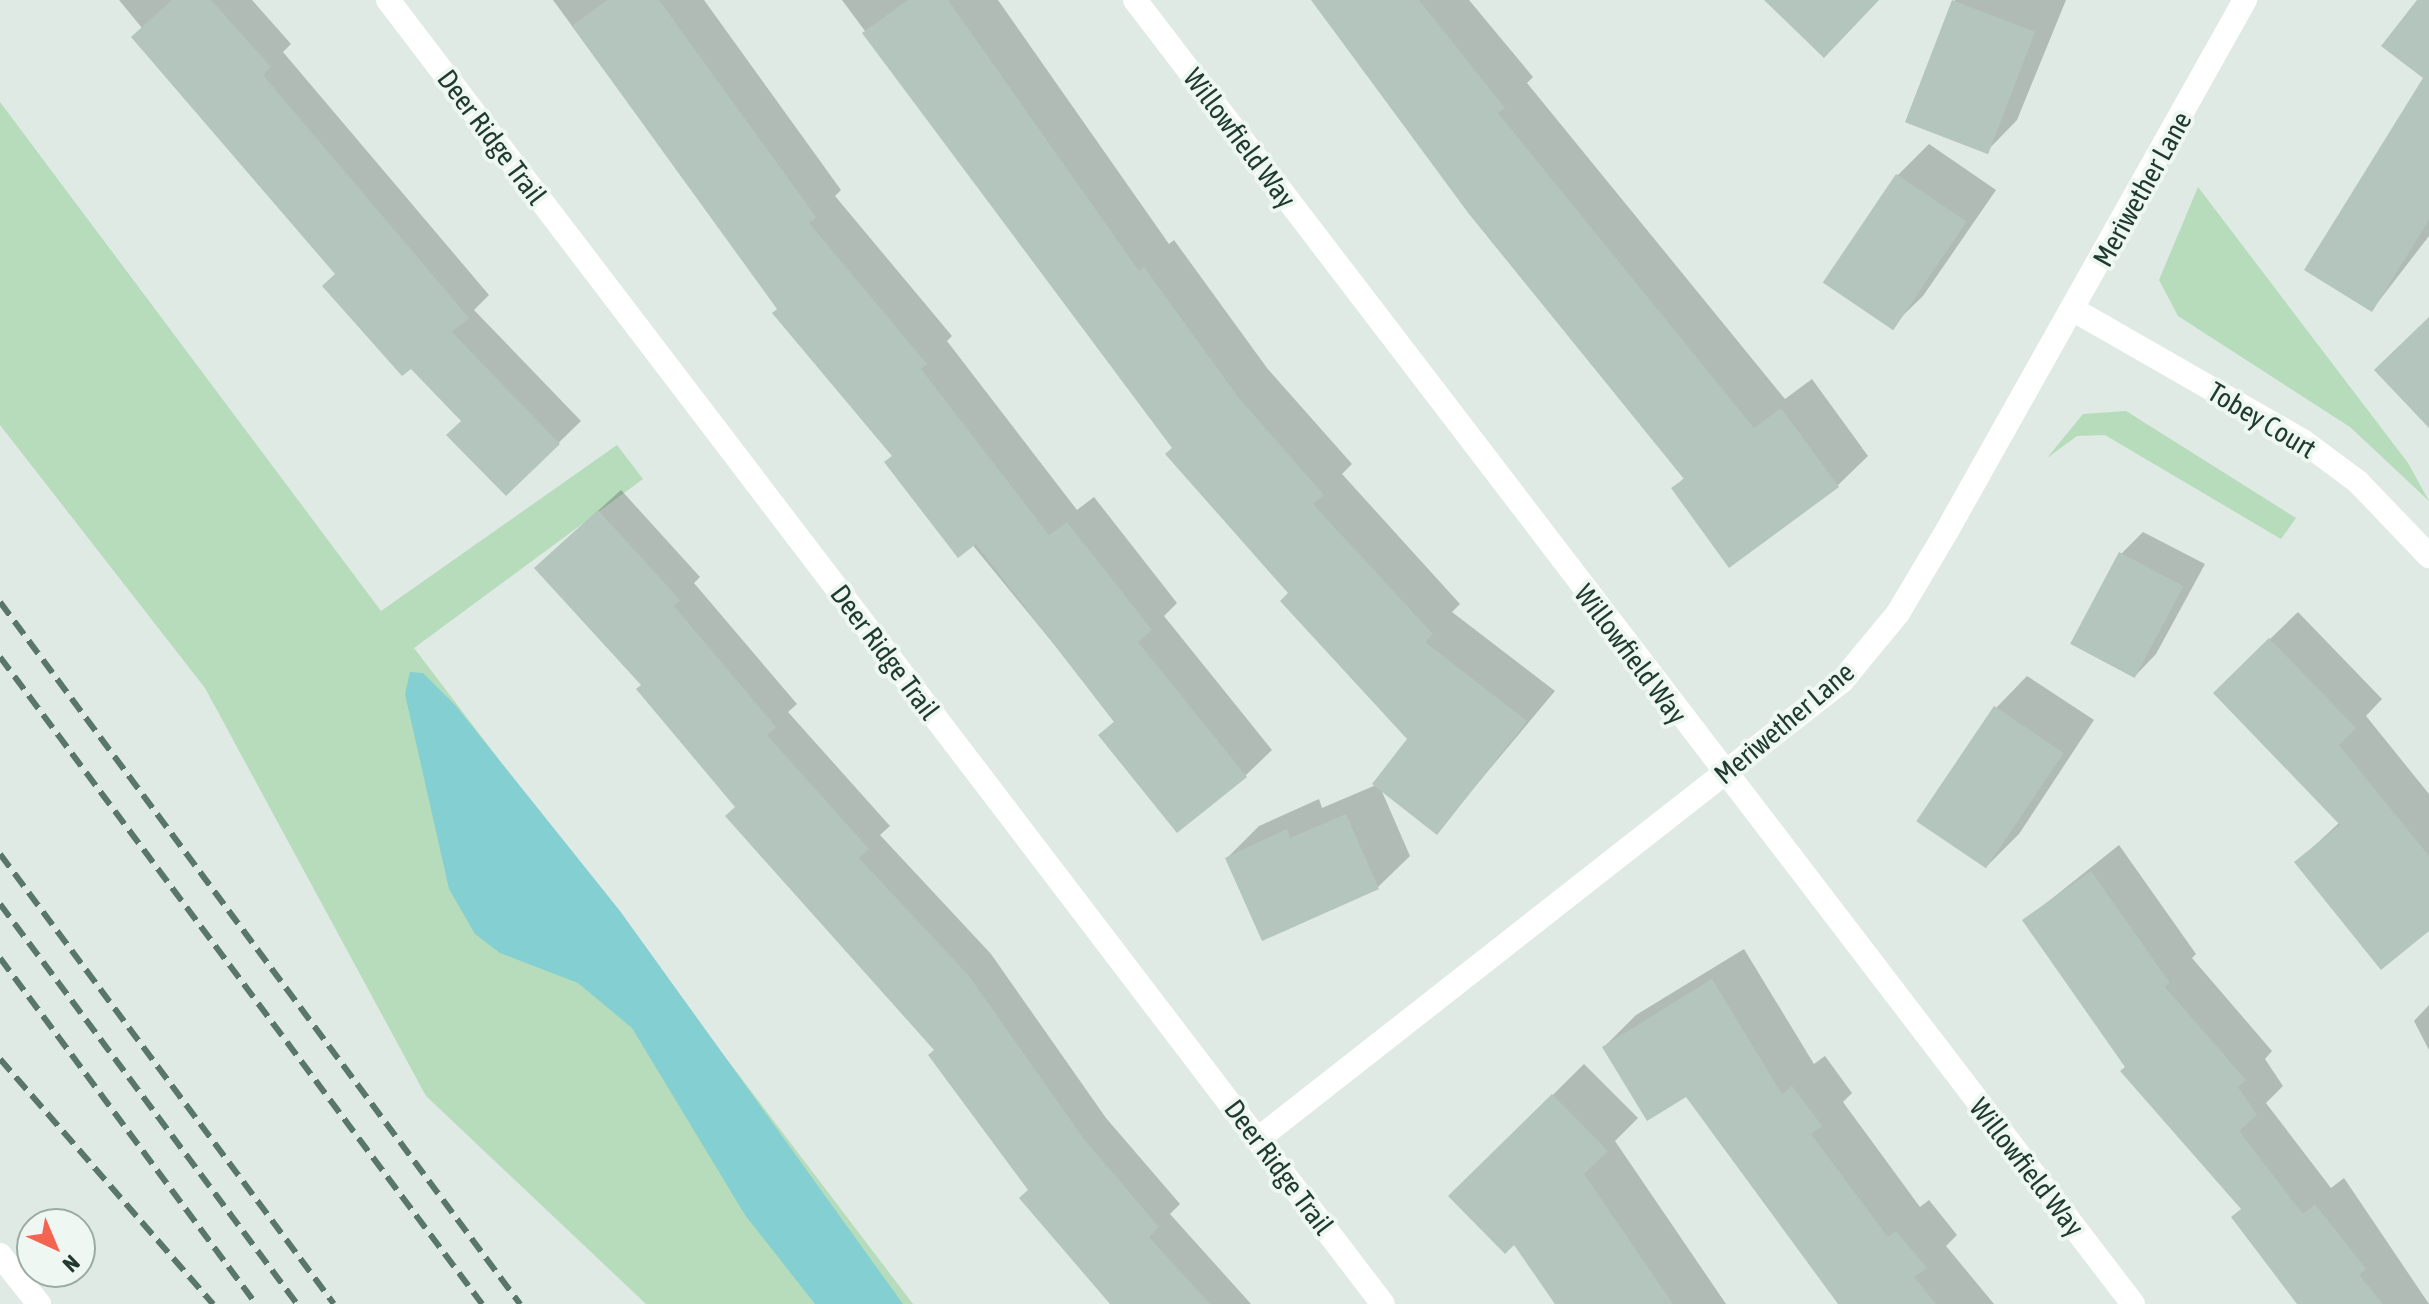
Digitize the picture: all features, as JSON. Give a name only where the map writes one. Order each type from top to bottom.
[{"type":"street","name":"Deer Ridge Trail","points":[[388,0],[1383,1304]]},
{"type":"street","name":"Willowfield Way","points":[[1135,0],[1723,775],[2133,1304]]},
{"type":"street","name":"Meriwether Lane","points":[[1258,1139],[1842,681],[1898,613],[2074,310],[2245,0]]},
{"type":"street","name":"Tobey Court","points":[[2074,310],[2303,441],[2358,482],[2429,556]]},
{"type":"street","points":[[0,1255],[39,1304]]},
{"type":"green space","points":[[0,102],[381,611],[617,445],[643,479],[414,648],[913,1304],[646,1304],[426,1096],[205,688],[0,425]]},
{"type":"green space","points":[[2198,187],[2408,463],[2429,501],[2350,427],[2178,316],[2159,280]]},
{"type":"green space","points":[[2126,411],[2296,518],[2281,539],[2105,435],[2077,436],[2047,458],[2083,414]]},
{"type":"water","points":[[410,672],[423,673],[456,706],[620,911],[903,1304],[815,1304],[745,1215],[632,1028],[578,983],[500,953],[475,934],[449,889],[405,694]]},
{"type":"building","points":[[172,0],[211,0],[271,67],[263,75],[469,318],[452,332],[560,444],[506,496],[446,435],[461,421],[411,369],[402,376],[322,286],[335,274],[131,37]]},
{"type":"building","points":[[607,0],[659,0],[816,217],[809,223],[927,364],[921,369],[1049,535],[1067,522],[1152,630],[1138,642],[1247,777],[1177,833],[1098,735],[1114,722],[976,544],[958,558],[884,462],[892,456],[772,313],[777,309],[572,26]]},
{"type":"building","points":[[908,0],[948,0],[1139,271],[1144,267],[1238,397],[1324,495],[1313,504],[1433,634],[1425,642],[1527,721],[1437,835],[1372,784],[1407,739],[1280,601],[1288,593],[1165,454],[1172,448],[862,33]]},
{"type":"building","points":[[1311,0],[1419,0],[1505,108],[1498,113],[1754,428],[1781,408],[1839,487],[1729,568],[1671,488],[1684,479],[1469,214]]},
{"type":"building","points":[[1764,0],[1879,0],[1824,58]]},
{"type":"building","points":[[1952,0],[2035,32],[1988,154],[1905,122]]},
{"type":"building","points":[[2417,0],[2429,0],[2429,220],[2372,312],[2304,270],[2423,78],[2381,46]]},
{"type":"building","points":[[1896,174],[1966,222],[1893,330],[1823,283]]},
{"type":"building","points":[[2429,317],[2429,428],[2374,370]]},
{"type":"building","points":[[598,510],[680,600],[674,606],[776,727],[767,735],[869,849],[859,858],[969,976],[1084,1139],[1159,1227],[1149,1237],[1210,1304],[1110,1304],[1019,1198],[1028,1190],[928,1055],[934,1050],[725,816],[735,807],[636,689],[641,685],[534,568]]},
{"type":"building","points":[[2119,552],[2183,586],[2135,678],[2070,644]]},
{"type":"building","points":[[2269,638],[2356,728],[2339,745],[2429,856],[2429,931],[2381,970],[2294,862],[2340,825],[2213,693]]},
{"type":"building","points":[[1994,706],[2064,753],[1986,868],[1916,821]]},
{"type":"building","points":[[1346,814],[1379,889],[1262,941],[1225,858],[1287,829],[1290,838]]},
{"type":"building","points":[[2091,871],[2170,983],[2165,987],[2246,1080],[2238,1087],[2257,1115],[2239,1131],[2303,1214],[2315,1204],[2366,1269],[2359,1275],[2383,1304],[2297,1304],[2231,1217],[2241,1209],[2120,1071],[2125,1067],[2022,920]]},
{"type":"building","points":[[1712,979],[1782,1094],[1792,1086],[1822,1126],[1811,1134],[1888,1237],[1896,1231],[1927,1268],[1914,1277],[1936,1304],[1838,1304],[1686,1097],[1647,1121],[1602,1047]]},
{"type":"building","points":[[1552,1094],[1608,1151],[1584,1174],[1673,1304],[1555,1304],[1514,1245],[1505,1254],[1448,1196]]},
{"type":"railway","points":[[0,602],[520,1304]]},
{"type":"railway","points":[[0,657],[482,1304]]},
{"type":"railway","points":[[0,854],[334,1304]]},
{"type":"railway","points":[[0,904],[297,1304]]},
{"type":"railway","points":[[0,958],[256,1304]]},
{"type":"railway","points":[[0,1059],[213,1304]]}]
